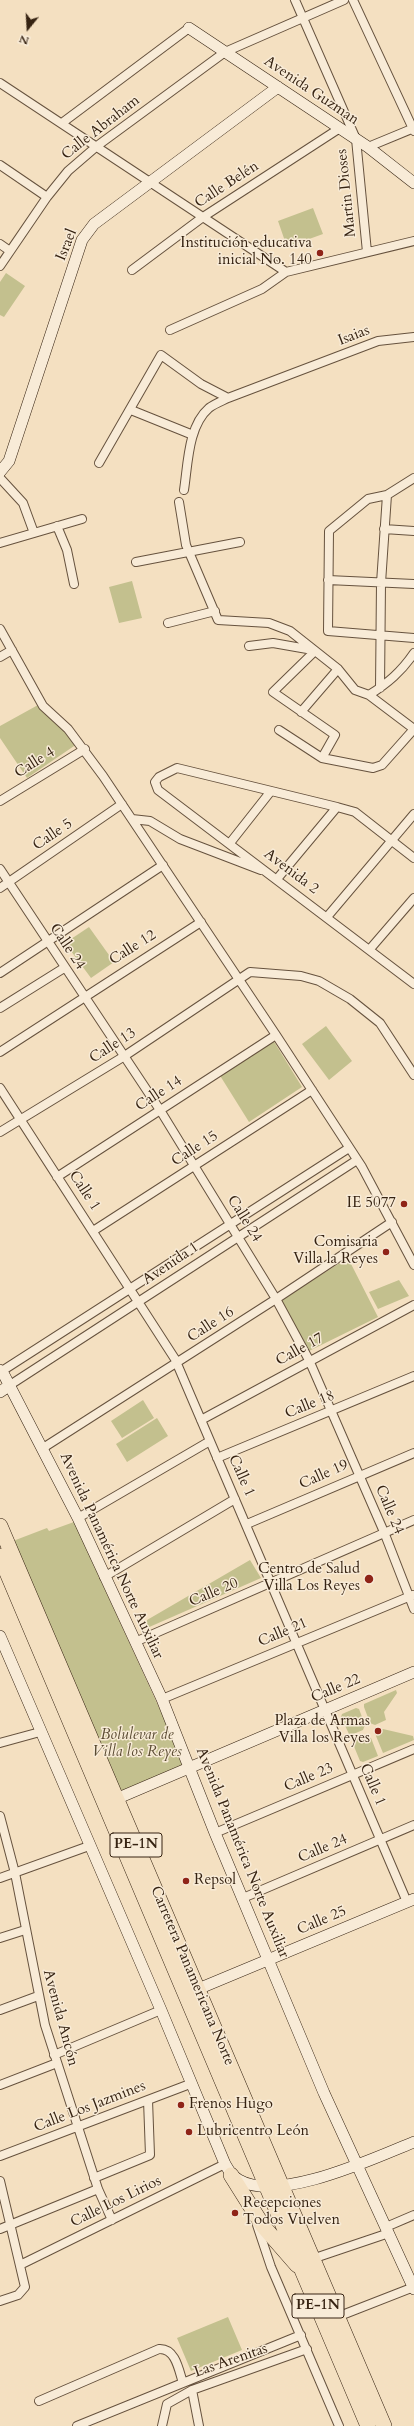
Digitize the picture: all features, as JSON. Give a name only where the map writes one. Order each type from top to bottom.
[{"type":"highway","name":"Carretera Panamericana Norte","points":[[0,1526],[198,1989],[274,2185],[304,2272],[368,2426]]},
{"type":"highway","name":"Carretera Panamericana Norte","points":[[0,1556],[274,2185],[312,2259],[384,2426]]},
{"type":"highway","points":[[228,2170],[263,2226],[304,2272]]},
{"type":"street","name":"Martin Dioses","points":[[295,0],[356,139],[367,252]]},
{"type":"street","name":"Calle Abraham","points":[[0,266],[47,197],[68,171],[97,146],[225,52],[344,0]]},
{"type":"street","points":[[353,0],[414,129],[368,147]]},
{"type":"street","points":[[62,123],[189,28]]},
{"type":"street","name":"Avenida Guzman","points":[[189,28],[368,147],[414,183]]},
{"type":"street","points":[[0,83],[286,272]]},
{"type":"street","name":"Israel","points":[[0,472],[9,460],[82,240],[94,224],[278,87]]},
{"type":"street","name":"Calle Belén","points":[[132,270],[203,217],[340,128]]},
{"type":"street","points":[[0,164],[47,197]]},
{"type":"street","points":[[170,330],[262,289],[286,272],[414,241]]},
{"type":"street","points":[[0,244],[10,251]]},
{"type":"street","name":"Isaias","points":[[184,490],[193,435],[199,420],[209,408],[228,398],[378,341],[414,337]]},
{"type":"street","points":[[99,463],[131,410],[161,355],[201,384],[228,398]]},
{"type":"street","points":[[131,410],[193,435]]},
{"type":"street","points":[[0,478],[23,504],[34,533]]},
{"type":"street","points":[[414,478],[387,495],[368,499],[329,531],[328,580],[328,631],[414,638]]},
{"type":"street","points":[[380,688],[381,583],[387,495]]},
{"type":"street","points":[[179,502],[186,545],[218,620],[269,623],[290,631],[338,669],[355,690],[369,694],[414,729],[382,765],[373,768],[322,758],[279,730]]},
{"type":"street","points":[[0,543],[82,519]]},
{"type":"street","points":[[57,526],[67,550],[74,584]]},
{"type":"street","points":[[384,529],[414,532]]},
{"type":"street","points":[[136,562],[240,542]]},
{"type":"street","points":[[328,580],[414,584]]},
{"type":"street","points":[[168,622],[215,611]]},
{"type":"street","points":[[0,629],[43,706],[68,729],[84,749],[312,1090],[357,1160],[414,1265]]},
{"type":"street","points":[[250,646],[273,643],[315,651]]},
{"type":"street","points":[[0,657],[12,650]]},
{"type":"street","points":[[315,651],[273,692],[335,735],[322,758]]},
{"type":"street","points":[[369,694],[380,688],[403,669],[414,655]]},
{"type":"street","points":[[301,712],[338,669]]},
{"type":"street","name":"Calle 4","points":[[0,801],[84,749]]},
{"type":"street","name":"Avenida 2","points":[[271,791],[177,768],[159,777],[155,782],[158,790],[413,982]]},
{"type":"street","points":[[230,843],[271,791],[355,812],[414,858]]},
{"type":"street","name":"Calle 5","points":[[0,888],[122,804]]},
{"type":"street","points":[[277,879],[337,807]]},
{"type":"street","points":[[327,917],[393,841],[414,814]]},
{"type":"street","points":[[132,819],[150,821],[180,839],[269,873]]},
{"type":"street","points":[[0,973],[163,865]]},
{"type":"street","name":"Calle 24","points":[[0,869],[46,942],[160,1110],[276,1299],[309,1360],[411,1595],[414,1609]]},
{"type":"street","points":[[370,949],[414,898]]},
{"type":"street","name":"Calle 12","points":[[0,1052],[83,996],[201,922]]},
{"type":"street","points":[[0,1008],[64,968]]},
{"type":"street","name":"Calle 13","points":[[0,1132],[123,1057],[250,972],[264,971],[301,976],[319,981],[350,999],[380,1023],[414,1075]]},
{"type":"street","name":"Calle 14","points":[[57,1177],[276,1035]]},
{"type":"street","name":"Calle 1","points":[[0,1088],[177,1363],[247,1524],[352,1775],[380,1839],[410,1900]]},
{"type":"street","name":"Calle 15","points":[[92,1230],[312,1090]]},
{"type":"street","name":"Avenida 1","points":[[1,1371],[349,1148]]},
{"type":"street","name":"Avenida 1","points":[[0,1392],[138,1304],[357,1160]]},
{"type":"street","name":"Calle 16","points":[[43,1448],[276,1299],[392,1222]]},
{"type":"street","name":"Calle 17","points":[[201,1420],[309,1360],[414,1305]]},
{"type":"street","name":"Avenida Panamérica Norte Auxiliar","points":[[1,1371],[10,1385],[78,1518],[104,1577],[162,1698],[191,1767],[215,1833],[324,2093],[414,2288]]},
{"type":"street","name":"Calle 18","points":[[217,1458],[414,1376]]},
{"type":"street","points":[[78,1518],[210,1441]]},
{"type":"street","name":"Calle 19","points":[[247,1524],[359,1475],[414,1453]]},
{"type":"street","points":[[104,1577],[235,1499]]},
{"type":"street","name":"Calle 20","points":[[135,1642],[271,1584],[384,1532],[414,1520]]},
{"type":"street","name":"Calle 21","points":[[162,1698],[411,1595]]},
{"type":"street","points":[[0,1636],[89,1846],[161,2010],[190,2084],[228,2170],[248,2184],[274,2185],[320,2180],[414,2142]]},
{"type":"street","name":"Calle 22","points":[[116,1799],[414,1672]]},
{"type":"street","points":[[0,1743],[40,1732]]},
{"type":"street","name":"Calle 23","points":[[215,1833],[414,1749]]},
{"type":"street","name":"Avenida Ancón","points":[[0,1816],[15,1873],[38,1996],[55,2059],[94,2178],[112,2220]]},
{"type":"street","name":"Calle 24","points":[[243,1898],[414,1825]]},
{"type":"street","points":[[0,1878],[89,1846]]},
{"type":"street","name":"Calle 25","points":[[198,1989],[410,1900]]},
{"type":"street","points":[[0,1938],[25,1930]]},
{"type":"street","points":[[0,2010],[38,1996]]},
{"type":"street","points":[[0,2085],[161,2010]]},
{"type":"street","name":"Calle Los Jazmines","points":[[0,2156],[190,2084]]},
{"type":"street","points":[[94,2178],[150,2155],[148,2100]]},
{"type":"street","name":"Calle Los Lirios","points":[[20,2265],[112,2220],[228,2170]]},
{"type":"street","points":[[0,2182],[25,2287],[18,2295],[0,2301]]},
{"type":"street","points":[[0,2229],[98,2189]]},
{"type":"street","points":[[252,2208],[271,2267],[339,2426]]},
{"type":"street","points":[[312,2259],[387,2230],[414,2215]]},
{"type":"street","points":[[337,2317],[414,2288]]},
{"type":"street","points":[[78,2426],[301,2335]]},
{"type":"street","points":[[39,2401],[159,2349],[166,2349],[172,2354],[183,2383]]},
{"type":"street","name":"Las Arenitas","points":[[162,2426],[166,2404],[192,2390],[307,2349]]},
{"type":"street","points":[[192,2390],[199,2426]]},
{"type":"green space","points":[[313,208],[323,234],[287,247],[278,221]]},
{"type":"green space","points":[[6,273],[25,286],[4,317],[0,315],[0,282]]},
{"type":"green space","points":[[132,581],[142,618],[119,623],[109,587]]},
{"type":"green space","points":[[38,705],[77,744],[27,778],[0,738],[0,726]]},
{"type":"green space","points":[[89,927],[114,962],[91,978],[65,943]]},
{"type":"green space","points":[[326,1026],[352,1061],[329,1080],[302,1044]]},
{"type":"green space","points":[[273,1040],[302,1087],[249,1122],[219,1074]]},
{"type":"green space","points":[[348,1258],[378,1317],[307,1352],[281,1300]]},
{"type":"green space","points":[[399,1280],[409,1296],[378,1309],[369,1292]]},
{"type":"green space","points":[[143,1400],[154,1418],[122,1438],[111,1421]]},
{"type":"green space","points":[[157,1418],[168,1436],[127,1462],[116,1444]]},
{"type":"green space","name":"Bolulevar de Villa los Reyes","points":[[74,1522],[184,1762],[183,1766],[118,1793],[13,1541],[47,1528],[49,1531]]},
{"type":"green space","points":[[250,1560],[261,1578],[147,1628],[147,1620]]},
{"type":"green space","points":[[396,1690],[397,1693],[384,1712],[386,1720],[375,1725],[370,1723],[364,1704]]},
{"type":"green space","points":[[356,1708],[359,1709],[365,1725],[363,1730],[351,1735],[349,1734],[341,1717],[342,1714]]},
{"type":"green space","points":[[383,1729],[413,1736],[414,1740],[383,1753],[376,1736],[378,1731]]},
{"type":"green space","points":[[366,1736],[371,1738],[378,1756],[363,1762],[360,1761],[353,1744],[354,1740]]},
{"type":"green space","points":[[228,2317],[242,2350],[191,2371],[177,2338]]},
{"type":"place","name":"Institución educativa inicial No. 140","points":[[320,253]]},
{"type":"place","name":"IE 5077","points":[[404,1204]]},
{"type":"place","name":"Comisaria Villa la Reyes","points":[[386,1252]]},
{"type":"place","name":"Centro de Salud Villa Los Reyes","points":[[369,1579]]},
{"type":"place","name":"Plaza de Armas Villa los Reyes","points":[[378,1731]]},
{"type":"place","name":"Repsol","points":[[186,1881]]},
{"type":"place","name":"Frenos Hugo","points":[[181,2105]]},
{"type":"place","name":"Lubricentro León","points":[[189,2132]]},
{"type":"place","name":"Recepciones Todos Vuelven","points":[[235,2213]]}]
